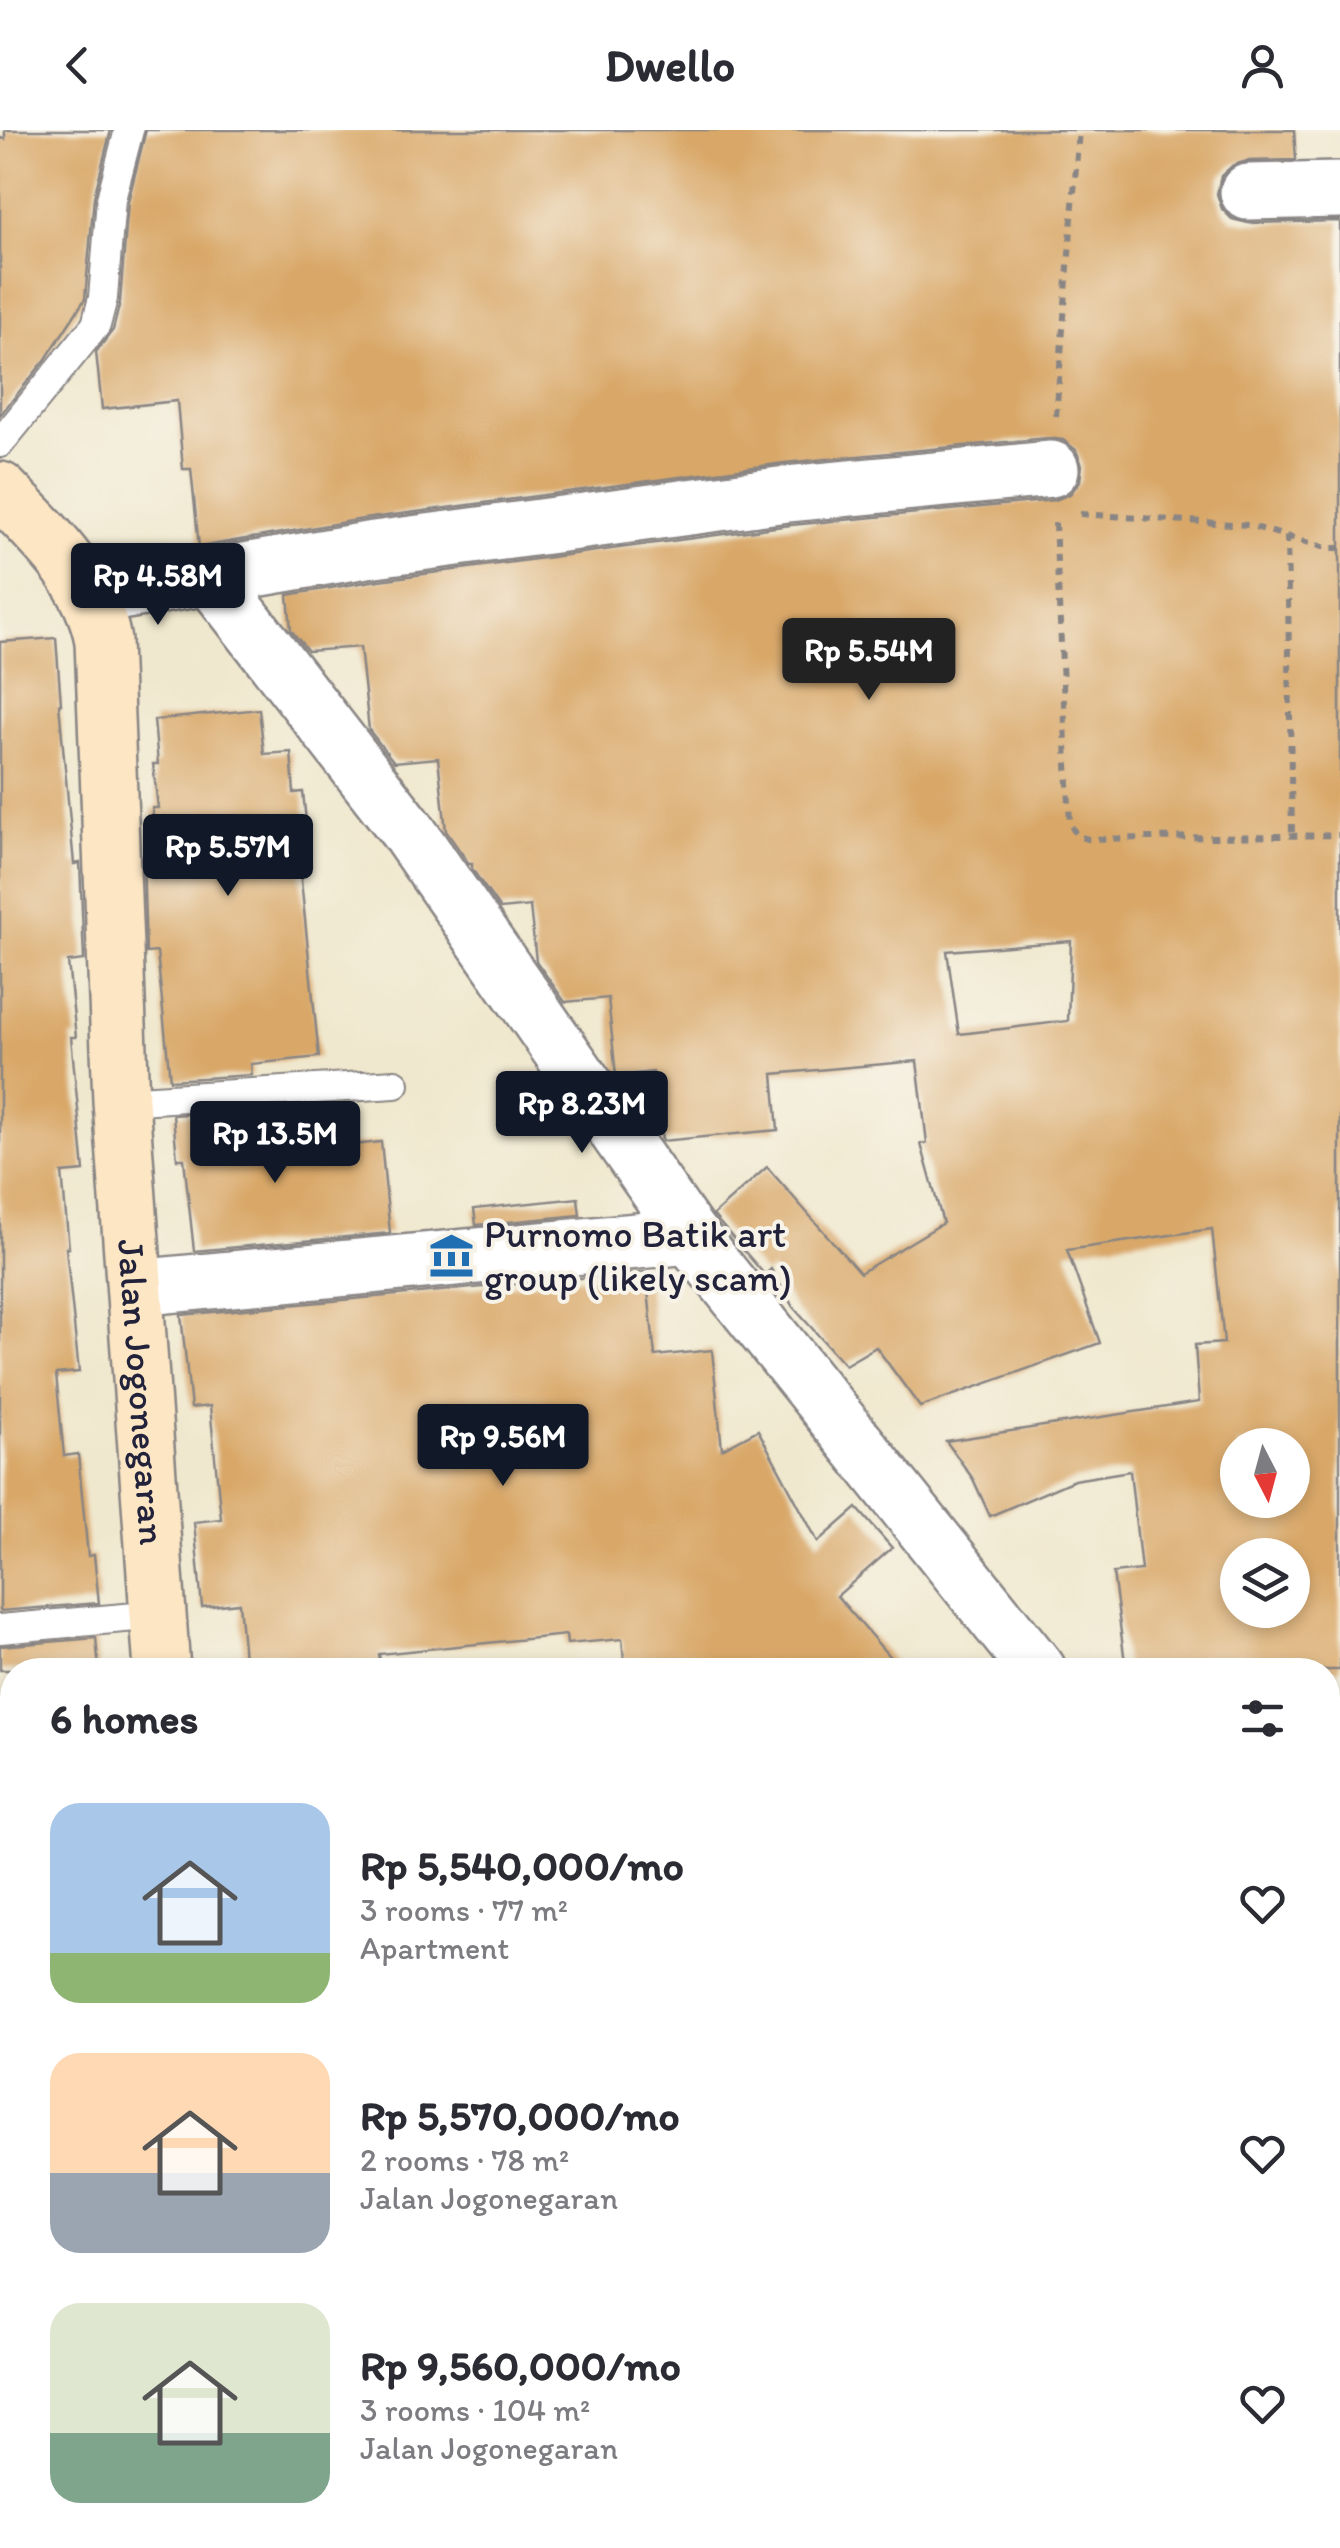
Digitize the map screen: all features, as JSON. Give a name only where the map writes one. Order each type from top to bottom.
[{"type":"street","points":[[1248,192],[1340,190]]},
{"type":"street","name":"Jalan Jogonegaran","points":[[0,490],[38,528],[91,596],[104,641],[121,1101],[161,1658]]},
{"type":"street","points":[[91,596],[367,550],[787,494],[1053,490]]},
{"type":"street","points":[[210,576],[407,830],[690,1236],[1028,1658]]},
{"type":"street","points":[[135,1288],[690,1236]]},
{"type":"lane","points":[[0,443],[96,326],[103,298],[111,200],[128,130]]},
{"type":"lane","points":[[121,1101],[394,1084]]},
{"type":"lane","points":[[0,1630],[158,1615]]},
{"type":"path","points":[[1079,130],[1053,490],[1070,824],[1077,836],[1088,840],[1340,835]]},
{"type":"path","points":[[1053,490],[1248,525],[1327,548],[1340,548]]},
{"type":"path","points":[[1287,536],[1292,836]]},
{"type":"building","points":[[5,130],[111,130],[94,197],[85,299],[46,359],[0,415],[0,138],[5,139]]},
{"type":"building","points":[[146,130],[1294,130],[1296,160],[1233,165],[1221,176],[1217,194],[1222,209],[1232,219],[1248,223],[1340,221],[1340,1658],[1124,1658],[1113,1573],[1141,1570],[1130,1471],[1074,1480],[990,1516],[973,1479],[946,1441],[1199,1402],[1195,1345],[1224,1343],[1212,1229],[1067,1250],[1100,1343],[920,1407],[876,1347],[845,1365],[793,1307],[771,1269],[765,1275],[713,1215],[767,1167],[860,1273],[943,1223],[921,1144],[927,1143],[917,1061],[773,1074],[778,1130],[662,1141],[653,1072],[616,1076],[608,998],[565,1002],[536,961],[530,906],[500,909],[446,831],[438,758],[394,762],[369,730],[360,647],[308,651],[291,630],[288,595],[791,525],[1055,500],[1070,494],[1080,481],[1082,465],[1076,450],[1063,440],[1048,438],[784,463],[363,519],[199,547],[191,469],[183,469],[177,401],[102,409],[96,352],[113,330],[120,302],[128,202]],"holes":[[[1071,941],[1068,1021],[959,1034],[947,951]]]},
{"type":"building","points":[[56,638],[74,864],[80,863],[84,960],[68,962],[84,1171],[62,1173],[79,1372],[56,1374],[64,1456],[78,1454],[88,1556],[94,1555],[99,1603],[0,1611],[0,642]]},
{"type":"building","points":[[259,709],[264,754],[291,752],[294,793],[303,792],[309,850],[298,851],[319,1057],[251,1064],[252,1075],[170,1080],[157,952],[146,953],[143,856],[157,855],[152,808],[158,808],[154,720]]},
{"type":"building","points":[[256,1110],[261,1155],[381,1142],[390,1233],[194,1251],[184,1159],[177,1159],[173,1115]]},
{"type":"building","points":[[578,1198],[580,1215],[476,1225],[474,1209]]},
{"type":"building","points":[[646,1272],[655,1356],[712,1350],[722,1449],[758,1430],[818,1542],[857,1508],[892,1548],[837,1596],[891,1658],[624,1658],[622,1639],[567,1644],[566,1635],[379,1654],[380,1658],[244,1658],[239,1603],[202,1607],[194,1522],[221,1519],[210,1406],[191,1408],[181,1315]]},
{"type":"building","points":[[96,1638],[98,1658],[0,1658],[0,1646]]},
{"type":"place","name":"Purnomo Batik art group (likely scam)","points":[[451,1256]]}]
